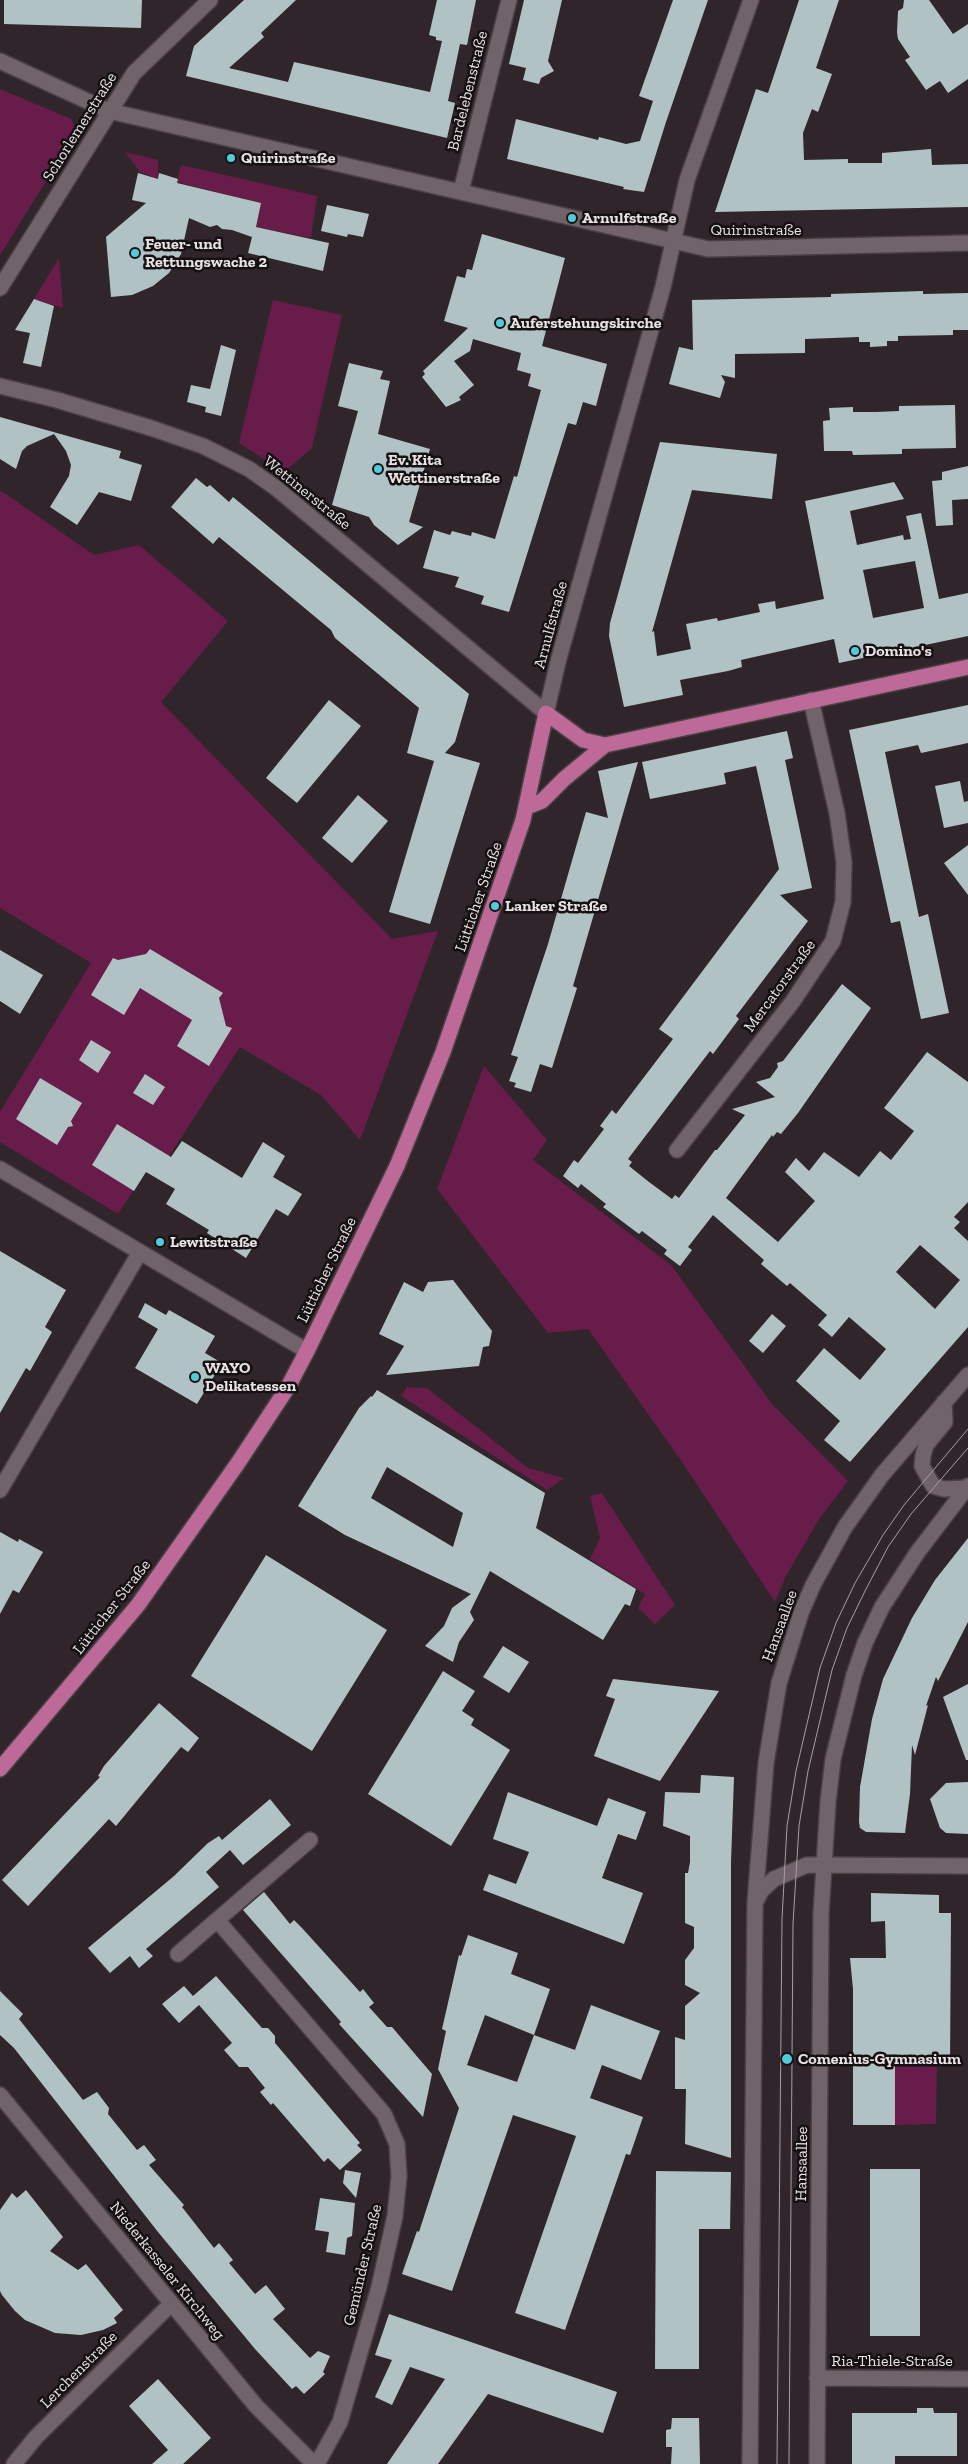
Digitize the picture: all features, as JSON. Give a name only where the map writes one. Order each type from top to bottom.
[{"type":"main road","points":[[546,713],[583,740],[605,745],[968,667]]},
{"type":"main road","name":"Lütticher Straße","points":[[0,1769],[138,1605],[238,1463],[288,1387],[308,1351],[396,1166],[424,1101],[465,991],[526,807],[546,713]]},
{"type":"main road","points":[[526,807],[542,801],[564,779],[605,745]]},
{"type":"street","name":"Schorlemerstraße","points":[[0,288],[134,73],[210,0]]},
{"type":"street","name":"Bardelebenstraße","points":[[461,191],[509,0]]},
{"type":"street","name":"Arnulfstraße","points":[[546,713],[559,658],[662,287],[687,180],[751,0]]},
{"type":"street","name":"Quirinstraße","points":[[0,61],[109,111],[461,191],[671,242],[720,250],[968,243]]},
{"type":"street","name":"Wettinerstraße","points":[[0,386],[57,400],[168,434],[203,446],[249,469],[276,488],[546,713]]},
{"type":"street","name":"Mercatorstraße","points":[[677,1150],[793,1001],[833,942],[842,902],[844,862],[837,813],[811,700]]},
{"type":"street","points":[[0,1169],[308,1351]]},
{"type":"street","points":[[0,1490],[140,1252]]},
{"type":"street","name":"Hansaallee","points":[[750,2464],[755,1903],[771,1722],[779,1683],[801,1613],[830,1553],[852,1516],[882,1475],[968,1375]]},
{"type":"street","name":"Hansaallee","points":[[944,1402],[945,1422],[926,1445],[922,1456],[922,1466],[933,1486],[944,1489],[967,1487]]},
{"type":"street","name":"Hansaallee","points":[[817,2464],[823,1865],[833,1759],[840,1722],[865,1643],[894,1587],[967,1487]]},
{"type":"street","points":[[178,1954],[310,1840]]},
{"type":"street","points":[[755,1903],[762,1890],[784,1873],[808,1865],[968,1866]]},
{"type":"street","name":"Gemünder Straße","points":[[217,1920],[384,2114],[398,2151],[399,2176],[395,2216],[379,2287],[340,2422],[315,2464]]},
{"type":"street","name":"Niederkasseler Kirchweg","points":[[0,2095],[256,2406],[315,2464]]},
{"type":"street","name":"Lerchenstraße","points":[[14,2464],[36,2437],[171,2304]]},
{"type":"street","name":"Ria-Thiele-Straße","points":[[817,2378],[968,2379]]},
{"type":"shaded area","points":[[0,89],[71,119],[75,127],[73,138],[0,255]]},
{"type":"shaded area","points":[[125,152],[158,160],[158,179],[140,172]]},
{"type":"shaded area","points":[[181,165],[317,196],[311,238],[256,227],[261,203],[177,182]]},
{"type":"shaded area","points":[[59,258],[63,308],[34,299]]},
{"type":"shaded area","points":[[273,300],[342,315],[312,448],[284,472],[239,443]]},
{"type":"shaded area","points":[[0,490],[94,555],[139,545],[228,621],[161,702],[392,939],[438,931],[360,1140],[321,1095],[240,1047],[160,1170],[145,1173],[118,1214],[0,1142],[0,1112],[91,963],[0,908]]},
{"type":"shaded area","points":[[484,1066],[547,1140],[533,1160],[671,1265],[772,1404],[848,1481],[819,1519],[785,1578],[775,1602],[682,1462],[588,1329],[548,1333],[437,1189]]},
{"type":"shaded area","points":[[407,1387],[427,1388],[528,1468],[564,1478],[547,1490],[401,1396]]},
{"type":"shaded area","points":[[602,1493],[675,1605],[655,1624],[638,1608],[645,1594],[590,1559],[600,1538],[590,1496]]},
{"type":"shaded area","points":[[895,2064],[937,2064],[936,2124],[895,2125]]},
{"type":"building","points":[[4,0],[142,0],[141,28],[4,24]]},
{"type":"building","points":[[244,0],[296,0],[261,33],[264,37],[229,68],[288,82],[294,62],[430,92],[442,41],[436,40],[436,37],[429,35],[437,0],[476,0],[467,45],[460,44],[448,101],[455,103],[447,138],[186,76],[194,46]]},
{"type":"building","points":[[524,0],[562,0],[548,61],[554,71],[541,78],[539,84],[523,80],[526,68],[509,64]]},
{"type":"building","points":[[673,0],[708,0],[644,192],[623,189],[624,187],[507,159],[516,119],[598,140],[599,137],[626,144],[640,141],[653,101],[639,96]]},
{"type":"building","points":[[799,0],[839,0],[816,68],[832,74],[818,112],[812,109],[803,133],[804,160],[848,159],[848,163],[882,163],[882,153],[931,149],[932,165],[968,164],[968,207],[715,212],[756,89],[768,93]]},
{"type":"building","points":[[904,0],[929,0],[953,34],[968,24],[968,79],[948,93],[940,81],[926,90],[905,60],[910,57],[898,39],[897,32],[898,11],[903,8]]},
{"type":"building","points":[[138,173],[158,179],[159,173],[178,179],[177,183],[261,203],[256,227],[329,243],[323,271],[248,253],[252,237],[232,230],[222,229],[217,225],[210,227],[189,218],[181,254],[169,273],[153,286],[132,295],[111,297],[106,237],[146,203],[132,200]]},
{"type":"building","points":[[327,205],[369,214],[363,237],[348,234],[347,237],[321,231]]},
{"type":"building","points":[[482,234],[565,258],[542,346],[607,364],[596,406],[583,402],[576,425],[568,423],[509,612],[481,604],[484,596],[455,587],[459,577],[423,568],[434,530],[450,535],[452,531],[471,536],[472,532],[495,539],[514,476],[517,477],[541,390],[528,386],[531,374],[517,370],[521,353],[473,339],[470,351],[454,361],[474,385],[459,397],[461,400],[446,407],[422,377],[425,374],[423,371],[468,328],[444,321],[457,276],[465,278],[467,269],[472,270]]},
{"type":"building","points":[[923,291],[923,294],[968,293],[968,330],[953,330],[953,335],[898,336],[898,341],[887,341],[887,346],[870,347],[870,342],[859,342],[859,337],[805,339],[805,353],[735,354],[735,378],[721,375],[725,382],[720,398],[669,384],[679,347],[693,350],[692,300],[831,297],[831,294]]},
{"type":"building","points":[[34,299],[54,306],[41,367],[23,363],[30,333],[15,330]]},
{"type":"building","points":[[221,345],[236,350],[221,416],[205,412],[206,407],[187,402],[191,385],[210,389]]},
{"type":"building","points":[[349,363],[383,371],[380,379],[390,381],[378,434],[430,449],[409,522],[423,527],[398,545],[374,525],[369,517],[332,505],[358,411],[338,406]]},
{"type":"building","points":[[955,405],[956,448],[902,449],[902,454],[853,455],[852,451],[824,451],[823,421],[830,420],[829,408],[853,407],[853,412],[876,412],[899,411],[899,406]]},
{"type":"building","points":[[0,417],[121,451],[119,458],[142,465],[131,501],[99,492],[77,525],[50,507],[69,476],[71,465],[66,451],[54,434],[27,446],[22,451],[16,469],[0,459]]},
{"type":"building","points":[[660,442],[777,454],[772,499],[692,490],[652,632],[654,631],[657,656],[691,649],[686,624],[717,618],[718,621],[760,612],[758,604],[775,601],[776,609],[824,599],[805,501],[894,482],[904,499],[850,511],[857,545],[903,535],[904,540],[911,539],[906,516],[921,513],[939,599],[968,593],[968,636],[839,663],[834,639],[741,660],[742,667],[680,680],[683,695],[624,707],[609,636],[610,623]],"holes":[[[915,561],[924,608],[873,618],[863,570]]]},
{"type":"building","points":[[968,466],[968,499],[952,500],[953,525],[936,526],[932,481],[942,480],[942,472]]},
{"type":"building","points":[[196,478],[207,487],[210,485],[229,502],[233,497],[469,694],[455,742],[445,753],[480,763],[430,924],[389,912],[434,761],[407,753],[419,708],[335,638],[331,630],[219,537],[213,544],[171,507]]},
{"type":"building","points":[[329,700],[361,726],[297,803],[266,778]]},
{"type":"building","points":[[968,705],[968,743],[921,753],[918,745],[885,752],[919,917],[928,914],[949,1013],[921,1019],[900,921],[891,923],[849,730]]},
{"type":"building","points":[[787,731],[793,758],[785,760],[812,888],[780,895],[808,921],[736,1016],[739,1019],[713,1054],[710,1051],[628,1159],[632,1162],[629,1166],[672,1199],[675,1195],[679,1198],[715,1150],[717,1150],[745,1115],[732,1109],[775,1097],[756,1082],[770,1078],[778,1067],[777,1063],[783,1061],[842,984],[871,1008],[798,1113],[781,1134],[777,1132],[773,1137],[772,1135],[726,1198],[778,1242],[815,1201],[785,1172],[796,1158],[809,1171],[824,1152],[859,1177],[880,1151],[891,1160],[914,1131],[884,1108],[927,1052],[968,1082],[968,1202],[954,1217],[960,1222],[954,1228],[968,1241],[968,1327],[850,1462],[824,1440],[840,1421],[796,1381],[824,1348],[860,1380],[886,1349],[849,1317],[832,1337],[818,1325],[827,1315],[790,1283],[787,1286],[761,1264],[764,1260],[713,1215],[688,1247],[692,1250],[680,1266],[664,1254],[667,1250],[642,1231],[639,1234],[603,1207],[606,1204],[581,1184],[578,1188],[563,1176],[574,1160],[578,1163],[604,1129],[600,1126],[612,1110],[616,1114],[673,1039],[659,1029],[779,869],[756,766],[724,773],[726,784],[650,799],[642,762]],"holes":[[[920,1245],[960,1280],[935,1309],[896,1272]]]},
{"type":"building","points":[[638,762],[573,986],[577,988],[552,1068],[540,1064],[531,1092],[514,1087],[516,1083],[509,1081],[518,1057],[511,1055],[548,944],[586,812],[608,818],[598,771]]},
{"type":"building","points":[[960,781],[964,802],[968,801],[968,823],[944,828],[935,786]]},
{"type":"building","points":[[358,795],[388,821],[352,863],[322,838]]},
{"type":"building","points":[[968,845],[968,895],[944,863]]},
{"type":"building","points":[[150,949],[223,993],[219,998],[226,1026],[232,1028],[209,1066],[177,1046],[192,1020],[140,988],[124,1015],[91,995],[113,958],[118,960],[146,954]]},
{"type":"building","points":[[0,950],[43,975],[20,1014],[0,1001]]},
{"type":"building","points":[[91,1040],[111,1052],[98,1073],[79,1060]]},
{"type":"building","points":[[145,1074],[165,1087],[153,1105],[133,1093]]},
{"type":"building","points":[[40,1078],[82,1103],[71,1121],[73,1126],[68,1127],[57,1145],[16,1119]]},
{"type":"building","points":[[117,1124],[171,1157],[182,1141],[242,1178],[263,1142],[285,1156],[273,1177],[302,1194],[288,1216],[276,1209],[246,1258],[207,1233],[209,1230],[166,1204],[175,1189],[146,1172],[134,1191],[92,1165]]},
{"type":"building","points":[[0,1251],[66,1290],[45,1327],[52,1332],[30,1371],[26,1368],[0,1413]]},
{"type":"building","points":[[453,1280],[492,1331],[489,1346],[483,1347],[479,1366],[386,1375],[404,1346],[379,1334],[404,1282],[423,1292],[428,1282]]},
{"type":"building","points":[[145,1303],[166,1315],[169,1310],[215,1336],[205,1353],[222,1363],[197,1404],[135,1368],[158,1329],[138,1317]]},
{"type":"building","points":[[772,1314],[786,1326],[763,1353],[749,1341]]},
{"type":"building","points":[[377,1390],[545,1493],[536,1528],[636,1589],[630,1606],[625,1604],[603,1640],[490,1571],[470,1612],[474,1620],[459,1642],[453,1662],[425,1646],[444,1626],[452,1608],[471,1594],[345,1535],[298,1506],[359,1408]],"holes":[[[387,1467],[463,1513],[453,1547],[371,1498]]]},
{"type":"building","points":[[0,1532],[18,1542],[19,1539],[43,1552],[19,1593],[13,1590],[0,1614]]},
{"type":"building","points":[[968,1538],[968,1622],[938,1681],[936,1677],[926,1706],[928,1705],[915,1755],[912,1745],[910,1794],[905,1833],[866,1832],[860,1828],[859,1822],[860,1787],[872,1719],[883,1679],[912,1618],[935,1580]]},
{"type":"building","points":[[266,1555],[387,1630],[312,1751],[191,1676]]},
{"type":"building","points":[[503,1646],[529,1662],[509,1693],[483,1677]]},
{"type":"building","points":[[443,1671],[475,1691],[462,1711],[474,1719],[471,1725],[510,1750],[451,1846],[368,1794]]},
{"type":"building","points":[[613,1679],[719,1691],[660,1781],[594,1756],[615,1699],[606,1696]]},
{"type":"building","points":[[968,1684],[968,1760],[966,1760],[943,1697]]},
{"type":"building","points":[[159,1703],[199,1738],[188,1752],[181,1747],[116,1826],[109,1819],[28,1906],[2,1880],[100,1777],[98,1776],[104,1766]]},
{"type":"building","points":[[701,1775],[734,1777],[731,1862],[731,2158],[685,2144],[686,2089],[675,2089],[675,2037],[685,2040],[685,2006],[700,1993],[685,1985],[685,1960],[694,1948],[694,1927],[685,1923],[685,1873],[688,1873],[690,1862],[690,1836],[663,1826],[665,1792],[700,1793]]},
{"type":"building","points":[[968,1782],[968,1834],[946,1833],[940,1828],[930,1799],[946,1783]]},
{"type":"building","points":[[508,1792],[597,1826],[608,1798],[646,1812],[636,1840],[618,1834],[602,1878],[643,1893],[624,1944],[483,1890],[489,1874],[516,1884],[529,1852],[493,1839]]},
{"type":"building","points":[[270,1799],[291,1825],[243,1865],[230,1850],[206,1872],[219,1887],[146,1949],[153,1956],[139,1968],[130,1956],[110,1973],[88,1948],[174,1876],[208,1843],[219,1836],[222,1840]]},
{"type":"building","points":[[264,1892],[290,1924],[294,1920],[360,1992],[363,1989],[374,2003],[369,2007],[387,2027],[392,2027],[432,2074],[423,2117],[339,2024],[341,2022],[243,1910]]},
{"type":"building","points":[[871,1893],[939,1895],[939,1913],[951,1913],[950,2064],[895,2064],[895,2125],[853,2125],[853,1989],[850,1958],[886,1958],[885,1921],[871,1922]]},
{"type":"building","points":[[468,1935],[518,1953],[511,1974],[550,1989],[534,2035],[575,2050],[591,2005],[660,2031],[641,2080],[602,2065],[590,2098],[643,2117],[630,2155],[626,2154],[565,2330],[515,2313],[576,2136],[513,2115],[452,2291],[402,2274],[417,2231],[419,2232],[459,2108],[438,2069],[446,2031],[442,2029],[459,1955],[461,1956]],"holes":[[[485,2015],[534,2035],[517,2082],[467,2065]]]},
{"type":"building","points":[[216,1976],[262,2028],[268,2028],[275,2036],[275,2043],[360,2143],[357,2145],[362,2150],[340,2170],[328,2158],[324,2162],[273,2103],[271,2105],[260,2092],[265,2088],[248,2067],[239,2067],[224,2050],[232,2043],[199,2005],[179,2023],[162,2004],[184,1986],[193,1996]]},
{"type":"building","points":[[0,1991],[23,2014],[19,2019],[83,2100],[97,2092],[109,2108],[108,2114],[137,2150],[144,2145],[156,2160],[149,2165],[184,2205],[182,2207],[214,2248],[219,2243],[233,2260],[229,2263],[255,2294],[266,2285],[285,2309],[273,2319],[310,2358],[318,2351],[330,2356],[323,2372],[325,2374],[304,2394],[296,2386],[292,2389],[255,2349],[158,2232],[14,2048],[0,2035]]},
{"type":"building","points":[[870,2169],[920,2169],[920,2336],[870,2336]]},
{"type":"building","points":[[345,2170],[361,2173],[356,2198],[343,2183]]},
{"type":"building","points":[[656,2171],[731,2172],[730,2229],[699,2229],[699,2369],[655,2369]]},
{"type":"building","points":[[26,2190],[63,2237],[50,2251],[78,2270],[86,2264],[123,2310],[114,2318],[117,2323],[103,2330],[81,2335],[55,2333],[25,2320],[2,2295],[0,2291],[0,2210],[12,2193],[17,2198]]},
{"type":"building","points":[[320,2198],[355,2203],[352,2236],[347,2238],[345,2255],[326,2252],[329,2232],[315,2230]]},
{"type":"building","points":[[389,2314],[617,2392],[603,2433],[488,2394],[438,2464],[387,2464],[445,2379],[410,2367],[392,2405],[375,2397],[392,2360],[375,2355]]},
{"type":"building","points":[[158,2379],[211,2438],[183,2464],[152,2464],[168,2450],[129,2406]]},
{"type":"building","points":[[917,2408],[933,2408],[934,2413],[957,2413],[957,2456],[895,2456],[895,2464],[852,2464],[852,2413],[917,2413]]},
{"type":"building","points":[[672,2418],[699,2418],[700,2464],[671,2464],[672,2447],[666,2447],[666,2430],[671,2429]]},
{"type":"tram line","points":[[777,2464],[782,1919],[787,1826],[796,1771],[820,1668],[836,1623],[855,1583],[883,1535],[904,1505],[968,1429]]},
{"type":"tram line","points":[[789,2464],[793,1924],[799,1826],[808,1771],[832,1670],[847,1628],[865,1591],[888,1547],[911,1514],[968,1448]]},
{"type":"place","name":"Quirinstraße","points":[[231,158]]},
{"type":"place","name":"Arnulfstraße","points":[[572,218]]},
{"type":"place","name":"Feuer- und Rettungswache 2","points":[[135,253]]},
{"type":"place","name":"Auferstehungskirche","points":[[500,323]]},
{"type":"place","name":"Ev. Kita Wettinerstraße","points":[[378,469]]},
{"type":"place","name":"Domino's","points":[[855,651]]},
{"type":"place","name":"Lanker Straße","points":[[495,906]]},
{"type":"place","name":"Lewitstraße","points":[[160,1242]]},
{"type":"place","name":"WAYO Delikatessen","points":[[195,1377]]},
{"type":"place","name":"Comenius-Gymnasium","points":[[787,2059]]}]
